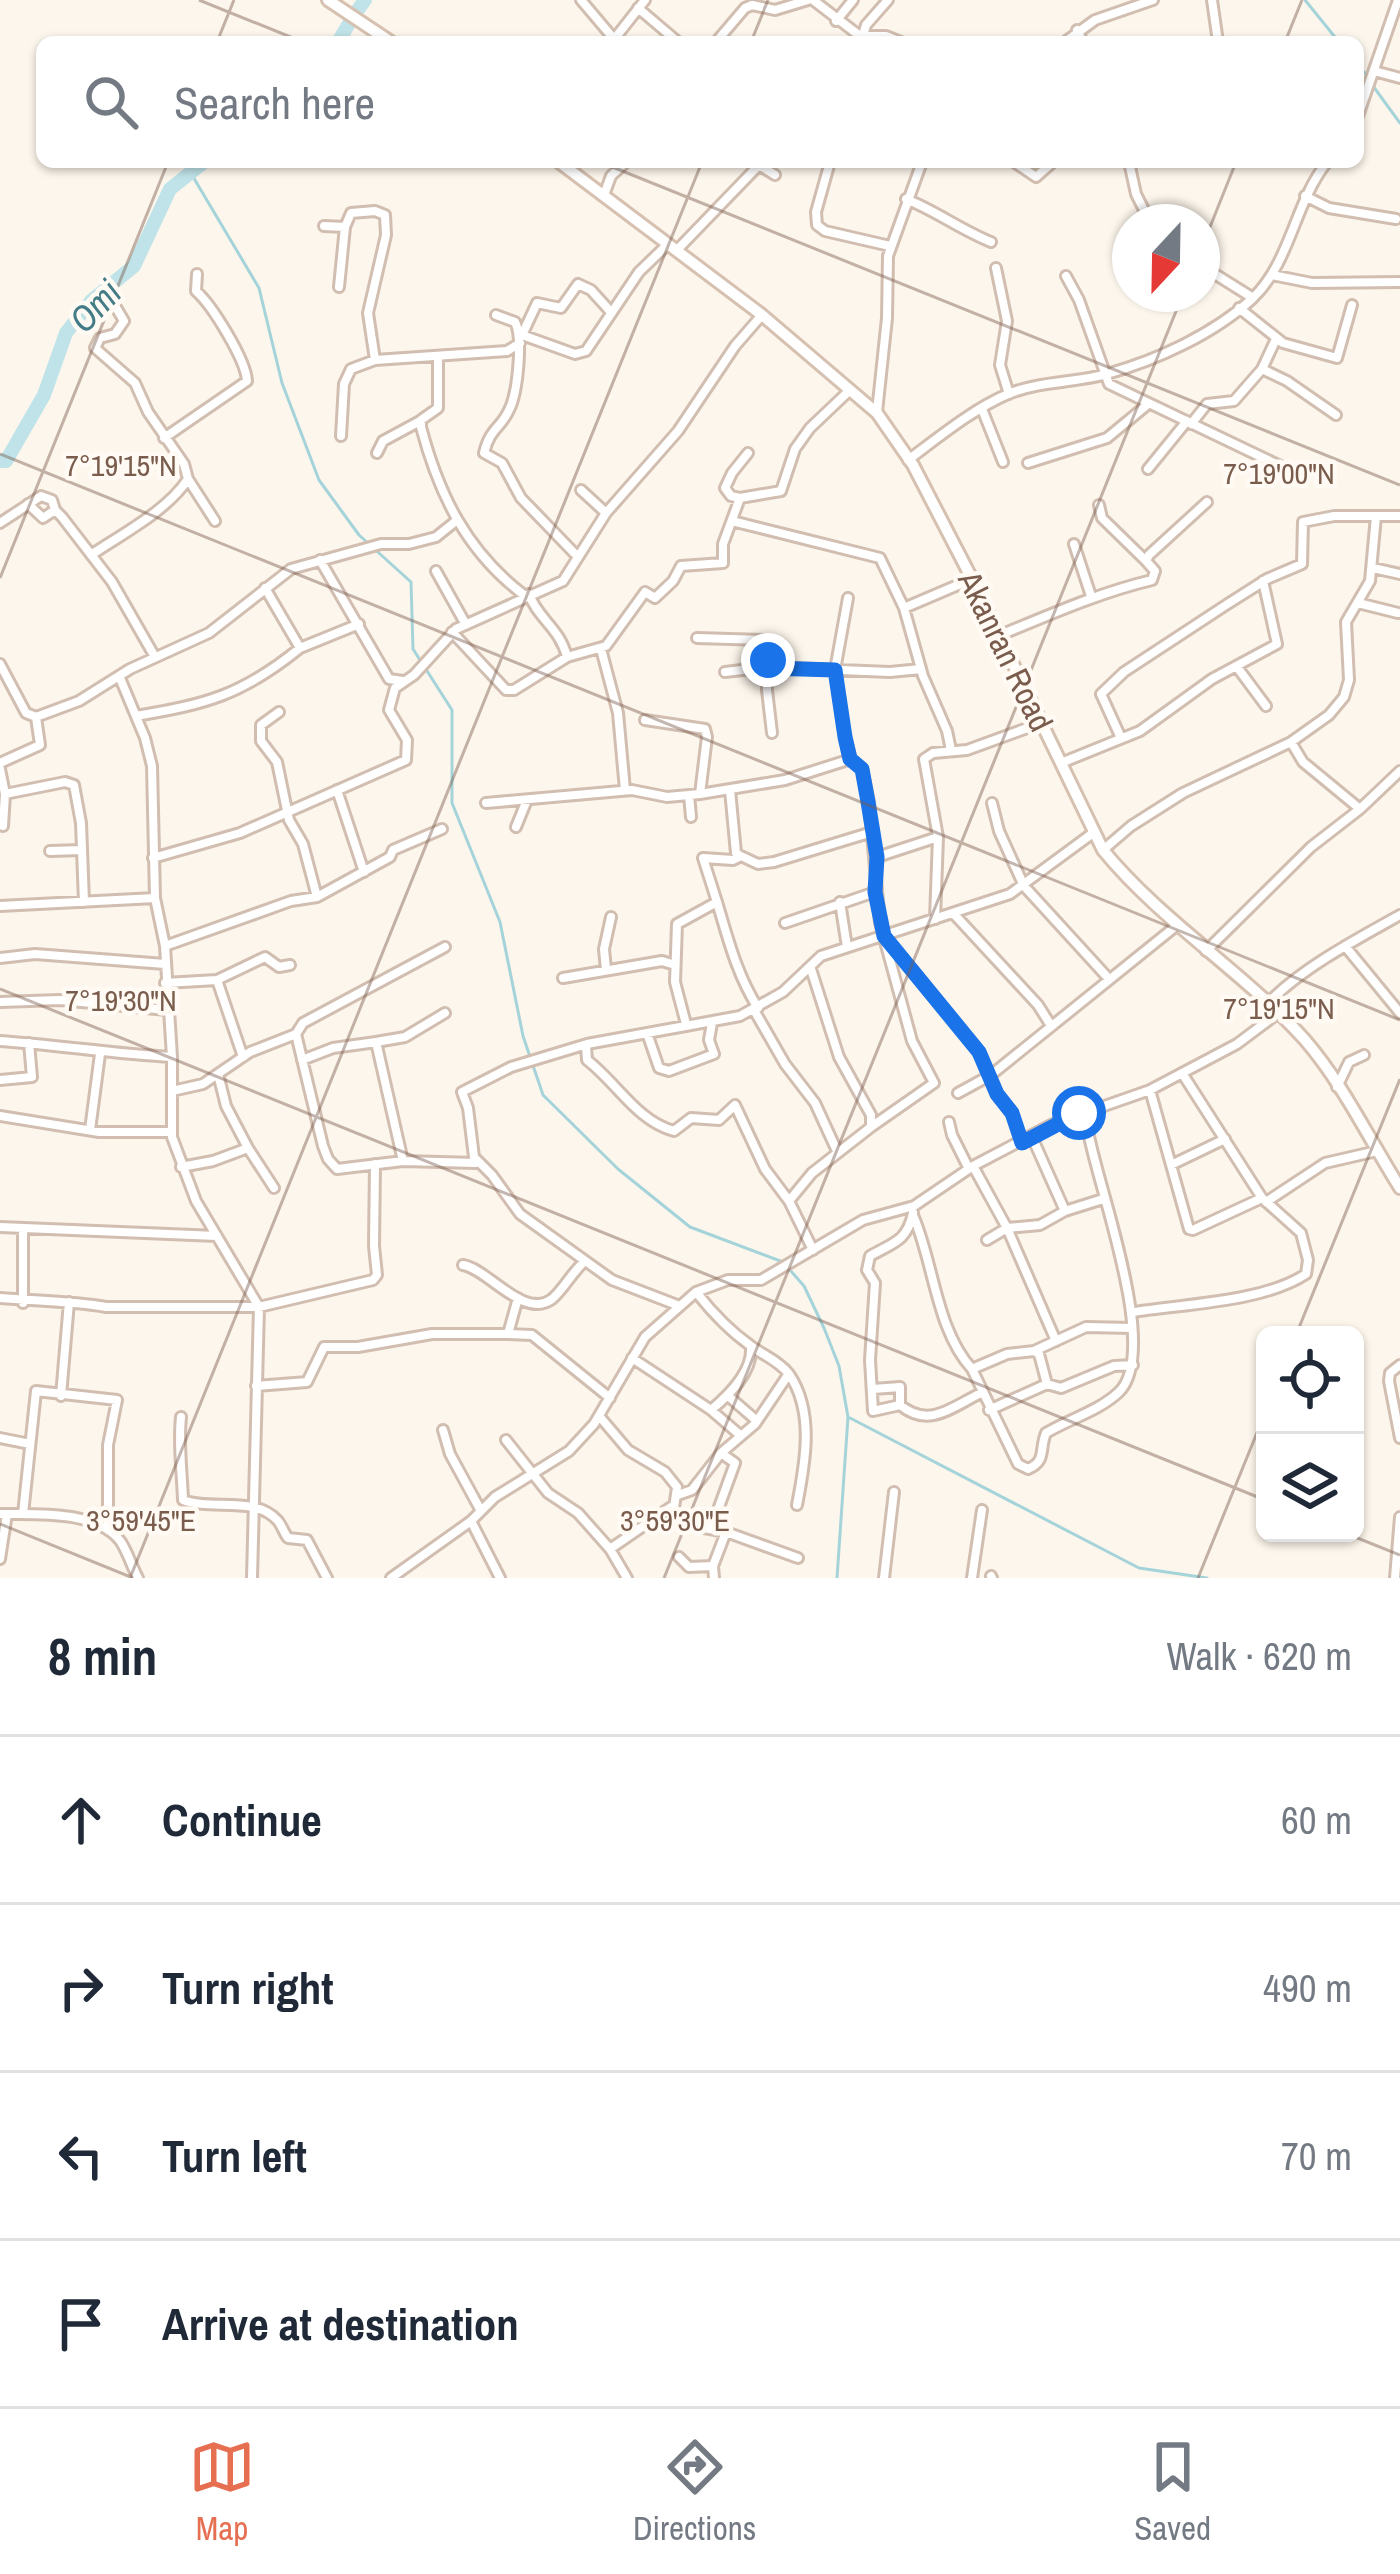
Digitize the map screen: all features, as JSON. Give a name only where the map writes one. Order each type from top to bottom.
[{"type":"main road","points":[[328,0],[382,36]]},
{"type":"main road","name":"Akanran Road","points":[[567,168],[763,315],[877,413],[972,579],[1103,850],[1132,885],[1306,1042],[1400,1188]]},
{"type":"street","points":[[581,0],[610,36]]},
{"type":"street","points":[[721,36],[752,5],[775,10],[810,0],[856,36]]},
{"type":"street","points":[[836,21],[853,0]]},
{"type":"street","points":[[862,36],[888,0]]},
{"type":"street","points":[[1071,36],[1095,20],[1153,0]]},
{"type":"street","points":[[1211,0],[1217,36]]},
{"type":"street","points":[[1364,99],[1398,0]]},
{"type":"street","points":[[616,36],[642,4],[672,36]]},
{"type":"street","points":[[1077,30],[1080,36]]},
{"type":"street","points":[[1372,77],[1400,77]]},
{"type":"street","points":[[604,196],[611,176],[620,168]]},
{"type":"street","points":[[496,316],[514,322],[521,338],[575,355],[586,351],[639,272],[756,168]]},
{"type":"street","points":[[764,168],[775,175]]},
{"type":"street","points":[[828,168],[817,225],[890,246]]},
{"type":"street","points":[[877,413],[890,246],[919,168]]},
{"type":"street","points":[[1131,168],[1141,204]]},
{"type":"street","points":[[908,460],[1009,394],[1105,375],[1191,340],[1239,308],[1272,275],[1305,196],[1323,168]]},
{"type":"street","points":[[1305,196],[1329,208],[1396,219]]},
{"type":"street","points":[[906,199],[991,242]]},
{"type":"street","points":[[339,287],[345,227],[356,211],[385,215],[388,223],[368,313],[375,360]]},
{"type":"street","points":[[324,226],[345,227]]},
{"type":"street","points":[[996,268],[1007,321],[1000,365],[1009,394]]},
{"type":"street","points":[[164,438],[247,381],[235,347],[196,291],[197,274]]},
{"type":"street","points":[[1272,275],[1312,283],[1400,282]]},
{"type":"street","points":[[1066,276],[1108,384],[1297,474]]},
{"type":"street","points":[[1220,278],[1252,298]]},
{"type":"street","points":[[579,557],[520,498],[502,464],[484,453],[491,430],[511,406],[521,338],[537,303],[561,308],[578,284],[591,290],[610,311]]},
{"type":"street","points":[[112,299],[124,321],[115,334],[100,338],[95,348],[129,374],[215,521]]},
{"type":"street","points":[[1239,308],[1276,339],[1337,358],[1352,304]]},
{"type":"street","points":[[153,858],[240,832],[406,760],[407,740],[388,710],[395,688],[465,623],[563,581],[606,513],[662,450],[735,346],[763,315]]},
{"type":"street","points":[[341,436],[344,384],[351,369],[375,360],[507,351],[521,338]]},
{"type":"street","points":[[1148,470],[1208,404],[1234,400],[1262,369],[1276,339]]},
{"type":"street","points":[[377,453],[383,441],[438,408],[438,356]]},
{"type":"street","points":[[1262,369],[1336,415]]},
{"type":"street","points":[[748,453],[725,488],[731,496],[781,491],[795,448],[851,389]]},
{"type":"street","points":[[1028,464],[1107,438],[1147,405]]},
{"type":"street","points":[[982,409],[1004,462]]},
{"type":"street","points":[[422,420],[434,474],[456,520],[494,572],[527,595],[563,638],[567,657]]},
{"type":"street","points":[[91,555],[153,512],[188,479]]},
{"type":"street","points":[[581,490],[606,513]]},
{"type":"street","points":[[452,632],[506,691],[514,690],[567,657],[601,649],[615,638],[645,592],[655,598],[681,566],[723,563],[724,544],[740,498]]},
{"type":"street","points":[[1146,561],[1207,502]]},
{"type":"street","points":[[0,523],[28,504],[43,518],[55,510],[112,582],[155,657]]},
{"type":"street","points":[[998,636],[1051,617],[1090,596],[1152,580],[1155,571],[1102,518],[1099,505]]},
{"type":"street","points":[[1103,850],[1183,793],[1291,742],[1329,715],[1344,697],[1349,680],[1346,622],[1373,568],[1376,516]]},
{"type":"street","points":[[1121,738],[1101,694],[1124,672],[1263,581],[1304,563],[1303,522],[1400,517]]},
{"type":"street","points":[[0,664],[4,682],[26,713],[37,717],[209,633],[291,569],[381,544],[410,544],[436,537],[456,520]]},
{"type":"street","points":[[732,521],[880,558],[904,608],[951,750]]},
{"type":"street","points":[[1074,544],[1090,596]]},
{"type":"street","points":[[320,560],[389,679],[404,681]]},
{"type":"street","points":[[1373,568],[1400,574]]},
{"type":"street","points":[[436,571],[465,623]]},
{"type":"street","points":[[904,608],[972,579]]},
{"type":"street","points":[[1061,763],[1140,731],[1212,679],[1276,644],[1263,581]]},
{"type":"street","points":[[265,587],[300,648]]},
{"type":"street","points":[[789,1201],[837,1150],[934,1084],[911,1041],[875,892],[877,857],[862,769],[850,759],[835,670],[848,598]]},
{"type":"street","points":[[1356,602],[1398,613]]},
{"type":"street","points":[[136,716],[221,699],[300,648],[359,624]]},
{"type":"street","points":[[698,638],[763,640],[768,646],[772,733]]},
{"type":"street","points":[[601,649],[619,713],[626,790]]},
{"type":"street","points":[[1237,667],[1266,706]]},
{"type":"street","points":[[725,672],[921,669]]},
{"type":"street","points":[[120,678],[152,766],[154,898],[165,946],[172,1132],[196,1201],[259,1306],[252,1578]]},
{"type":"street","points":[[279,712],[261,725],[261,741],[277,762],[286,809],[303,844],[317,897]]},
{"type":"street","points":[[3,826],[0,766],[40,745],[37,717]]},
{"type":"street","points":[[645,720],[705,729],[691,817]]},
{"type":"street","points":[[935,919],[938,836],[924,759],[967,750],[1040,724]]},
{"type":"street","points":[[1291,742],[1304,762],[1360,809]]},
{"type":"street","points":[[486,803],[626,790],[695,795],[785,780],[850,759]]},
{"type":"street","points":[[1205,952],[1311,848],[1400,771]]},
{"type":"street","points":[[5,794],[65,782],[74,785],[85,902]]},
{"type":"street","points":[[337,790],[364,872]]},
{"type":"street","points":[[730,790],[736,853],[758,864],[872,832]]},
{"type":"street","points":[[516,827],[527,800]]},
{"type":"street","points":[[992,803],[995,822],[1024,886],[1109,979]]},
{"type":"street","points":[[165,946],[291,901],[317,897],[390,857],[393,850],[442,829]]},
{"type":"street","points":[[473,1160],[462,1092],[511,1067],[587,1044],[712,1023],[756,1009],[811,969],[821,956],[1010,895],[1093,833]]},
{"type":"street","points":[[877,857],[938,836]]},
{"type":"street","points":[[50,851],[82,850]]},
{"type":"street","points":[[741,856],[703,858],[734,950],[734,963],[785,1064],[815,1103],[837,1150]]},
{"type":"street","points":[[785,923],[875,892]]},
{"type":"street","points":[[0,905],[154,898]]},
{"type":"street","points":[[687,1025],[675,982],[676,924],[716,902]]},
{"type":"street","points":[[840,902],[847,947]]},
{"type":"street","points":[[952,912],[1050,1024]]},
{"type":"street","points":[[391,1578],[533,1470],[569,1451],[599,1417],[645,1337],[696,1292],[728,1280],[761,1280],[862,1220],[912,1210],[971,1167],[1079,1113],[1150,1090],[1237,1044],[1272,1009],[1282,988],[1400,915]]},
{"type":"street","points":[[606,970],[611,916]]},
{"type":"street","points":[[958,1093],[992,1075],[1176,926]]},
{"type":"street","points":[[884,936],[975,1047],[997,1094],[1012,1113],[1022,1143]]},
{"type":"street","points":[[1346,946],[1400,1013]]},
{"type":"street","points":[[172,1091],[203,1084],[272,1041],[296,1034],[303,1023],[445,947]]},
{"type":"street","points":[[0,958],[35,954],[165,964]]},
{"type":"street","points":[[165,982],[217,980],[266,957],[279,967],[290,965]]},
{"type":"street","points":[[563,978],[662,961],[675,965]]},
{"type":"street","points":[[811,969],[838,1057],[871,1115],[871,1126]]},
{"type":"street","points":[[217,980],[243,1057]]},
{"type":"street","points":[[0,1002],[60,1000],[167,1010]]},
{"type":"street","points":[[302,1060],[334,1048],[406,1037],[445,1012]]},
{"type":"street","points":[[647,1033],[659,1068],[669,1070],[714,1054],[709,1040],[712,1023]]},
{"type":"street","points":[[296,1034],[328,1160],[337,1169],[403,1161],[473,1160],[493,1175],[520,1214],[611,1280],[677,1306]]},
{"type":"street","points":[[0,1041],[57,1044],[100,1054],[172,1057]]},
{"type":"street","points":[[376,1042],[403,1161]]},
{"type":"street","points":[[0,1080],[32,1078],[29,1043]]},
{"type":"street","points":[[587,1044],[587,1060],[662,1128],[674,1131],[691,1118],[719,1120],[735,1105],[813,1250]]},
{"type":"street","points":[[89,1130],[100,1054]]},
{"type":"street","points":[[1337,1087],[1349,1062],[1364,1055]]},
{"type":"street","points":[[1133,1312],[1255,1293],[1290,1284],[1306,1274],[1308,1260],[1301,1233],[1264,1200],[1182,1073]]},
{"type":"street","points":[[218,1074],[226,1106],[274,1188]]},
{"type":"street","points":[[1150,1090],[1193,1230],[1264,1200],[1325,1163],[1377,1151]]},
{"type":"street","points":[[912,1210],[946,1322],[962,1358],[972,1369],[1018,1464],[1028,1469],[1043,1457],[1046,1433],[1120,1391],[1133,1365],[1133,1312],[1088,1130],[1079,1113]]},
{"type":"street","points":[[0,1116],[89,1130],[172,1132]]},
{"type":"street","points":[[950,1122],[952,1135],[1007,1228],[1056,1341]]},
{"type":"street","points":[[1032,1137],[1065,1211]]},
{"type":"street","points":[[1171,1165],[1226,1139]]},
{"type":"street","points":[[182,1167],[248,1148]]},
{"type":"street","points":[[1387,1167],[1400,1158]]},
{"type":"street","points":[[0,1298],[106,1307],[259,1306],[376,1278],[376,1164]]},
{"type":"street","points":[[986,1240],[1007,1228],[1040,1225],[1103,1199]]},
{"type":"street","points":[[900,1405],[873,1411],[870,1360],[875,1283],[867,1270],[870,1256],[900,1243],[912,1210]]},
{"type":"street","points":[[0,1227],[218,1236]]},
{"type":"street","points":[[23,1229],[23,1303]]},
{"type":"street","points":[[464,1265],[480,1269],[518,1298],[542,1303],[554,1298],[585,1261]]},
{"type":"street","points":[[696,1292],[752,1347],[789,1374],[800,1402],[808,1452],[797,1505]]},
{"type":"street","points":[[508,1334],[518,1298]]},
{"type":"street","points":[[61,1396],[68,1302]]},
{"type":"street","points":[[972,1369],[1007,1354],[1034,1351],[1087,1327],[1132,1328]]},
{"type":"street","points":[[256,1386],[308,1382],[324,1347],[358,1347],[432,1334],[508,1334],[532,1336],[610,1398]]},
{"type":"street","points":[[711,1410],[752,1360],[752,1347]]},
{"type":"street","points":[[1034,1351],[1040,1354],[1047,1384]]},
{"type":"street","points":[[632,1358],[740,1435]]},
{"type":"street","points":[[989,1410],[1047,1384],[1061,1388],[1114,1366],[1133,1365]]},
{"type":"street","points":[[1400,1365],[1390,1373],[1389,1382],[1400,1438]]},
{"type":"street","points":[[677,1495],[692,1490],[757,1421],[789,1374]]},
{"type":"street","points":[[873,1389],[900,1387],[900,1405]]},
{"type":"street","points":[[23,1514],[36,1391],[116,1400],[108,1445],[107,1530]]},
{"type":"street","points":[[900,1405],[916,1418],[931,1417],[981,1393]]},
{"type":"street","points":[[727,1395],[757,1421]]},
{"type":"street","points":[[181,1417],[178,1450],[183,1500],[199,1506],[251,1506],[276,1519],[288,1538],[307,1540],[327,1578]]},
{"type":"street","points":[[599,1417],[628,1450],[665,1472],[677,1495],[671,1507],[610,1549]]},
{"type":"street","points":[[443,1430],[450,1454],[481,1511]]},
{"type":"street","points":[[0,1438],[30,1444]]},
{"type":"street","points":[[506,1440],[548,1492],[578,1513],[610,1549],[627,1578]]},
{"type":"street","points":[[711,1529],[735,1463],[721,1454]]},
{"type":"street","points":[[884,1578],[895,1492]]},
{"type":"street","points":[[671,1507],[673,1515],[688,1525],[726,1532],[798,1558]]},
{"type":"street","points":[[972,1578],[982,1510]]},
{"type":"street","points":[[0,1559],[4,1514],[89,1521],[120,1540],[138,1578]]},
{"type":"street","points":[[1395,1578],[1400,1517]]},
{"type":"street","points":[[471,1521],[500,1578]]},
{"type":"street","points":[[714,1578],[713,1566],[726,1532]]},
{"type":"street","points":[[679,1557],[689,1567],[713,1566]]},
{"type":"waterway","name":"Omi","points":[[357,11],[365,0]]},
{"type":"waterway","points":[[1305,0],[1334,36]]},
{"type":"waterway","name":"Omi","points":[[342,36],[350,22]]},
{"type":"waterway","points":[[1364,72],[1368,77]]},
{"type":"waterway","points":[[1373,86],[1400,123]]},
{"type":"waterway","name":"Omi","points":[[0,461],[6,461],[44,395],[66,333],[91,301],[134,266],[170,189],[196,168]]},
{"type":"waterway","points":[[189,170],[259,288],[282,383],[319,480],[359,535],[411,582],[413,649],[452,710],[452,803],[500,922],[523,1036],[543,1095],[618,1169],[690,1227],[783,1262],[804,1286],[824,1328],[839,1366],[848,1417],[837,1578]]},
{"type":"waterway","points":[[850,1418],[1139,1568],[1207,1578]]},
{"type":"route","points":[[768,660],[767,668],[835,670],[850,759],[862,769],[884,936],[979,1052],[997,1094],[1012,1113],[1022,1143],[1079,1113]]}]
